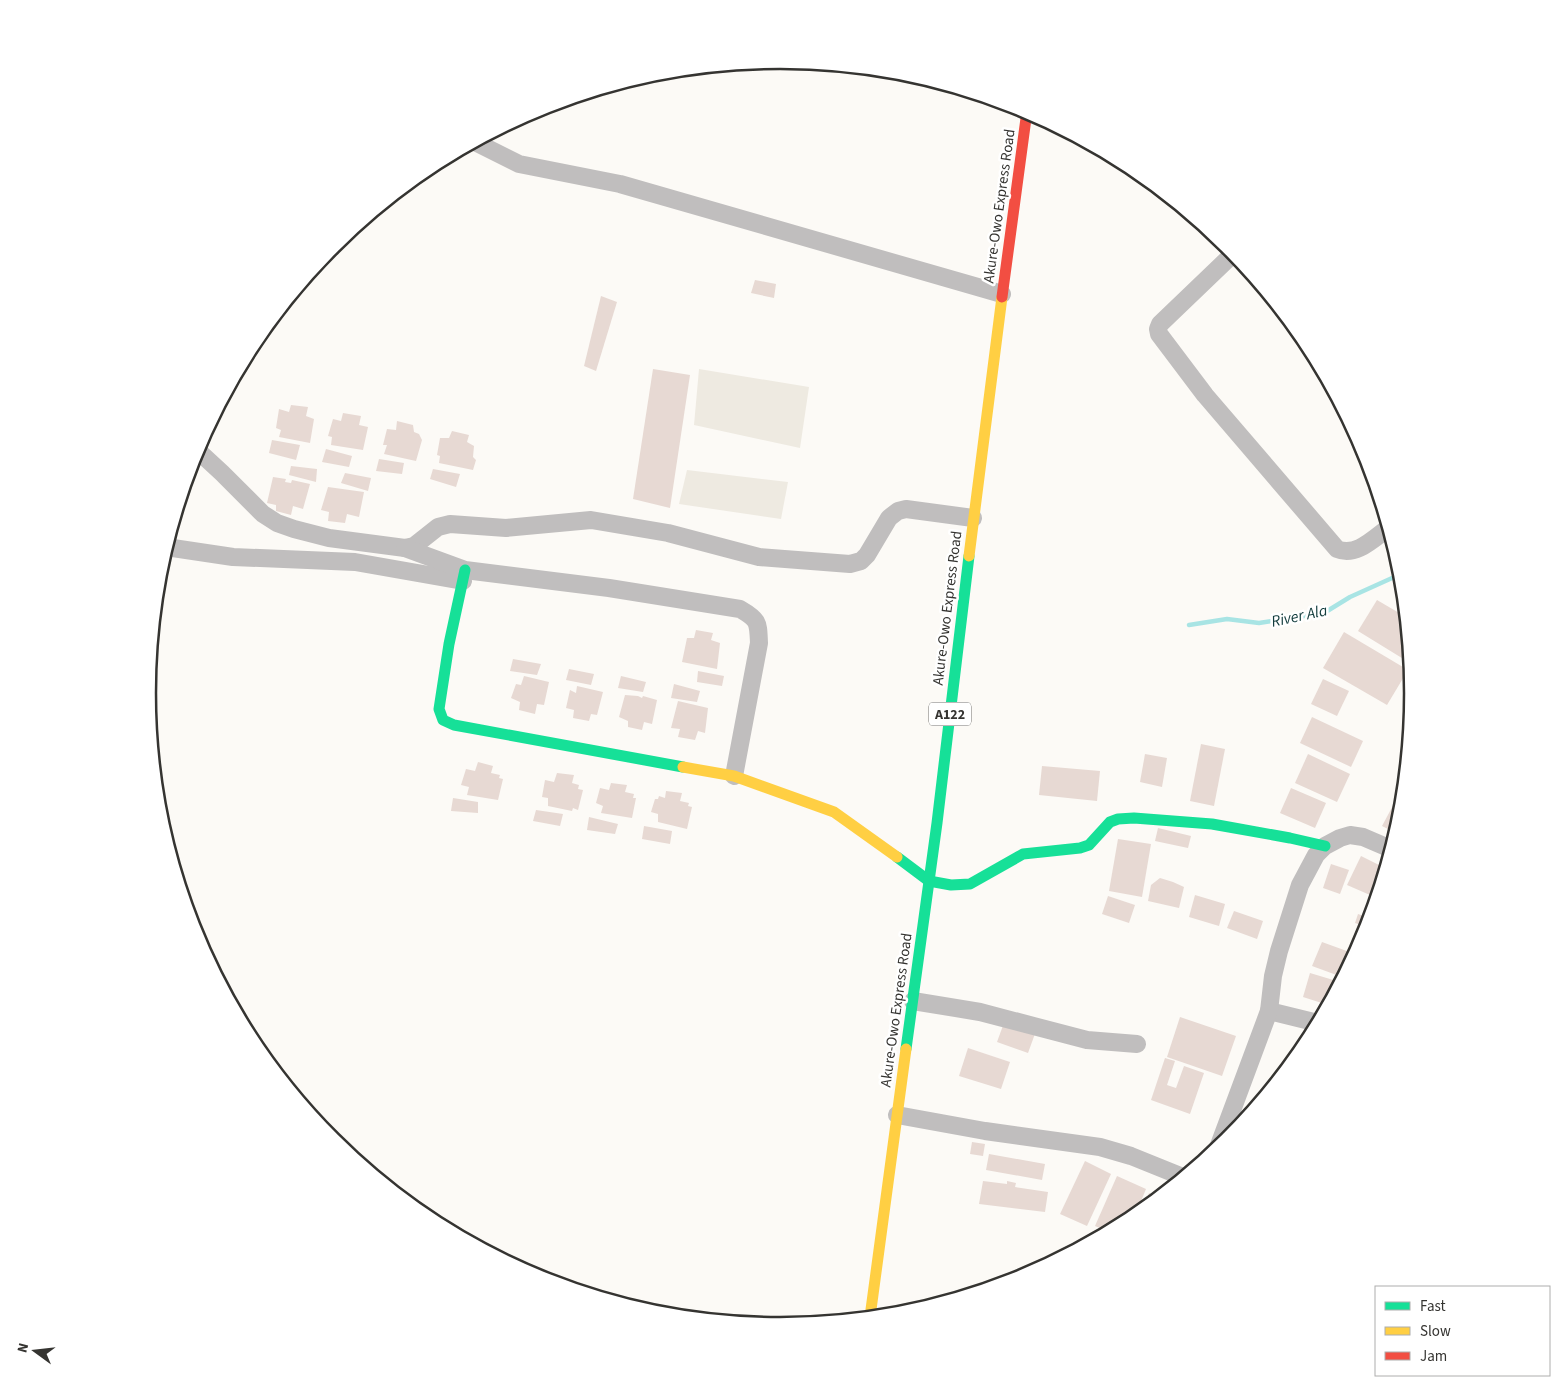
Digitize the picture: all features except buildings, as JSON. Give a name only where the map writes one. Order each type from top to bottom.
[{"type":"main road","name":"Akure-Owo Express Road","points":[[871,1310],[937,822],[973,518],[1026,119]]},
{"type":"main road","points":[[464,576],[439,710],[444,720],[454,725],[734,776],[834,812],[929,881],[951,885],[970,884],[1023,854],[1080,848],[1089,845],[1110,822],[1118,819],[1134,818],[1212,824],[1325,846]]},
{"type":"street","points":[[481,145],[519,164],[620,184],[1002,294]]},
{"type":"street","points":[[1228,259],[1160,324],[1159,334],[1205,395],[1337,549],[1343,552],[1350,552],[1361,547],[1383,531]]},
{"type":"street","points":[[203,455],[263,514],[277,523],[294,530],[329,538],[405,548],[464,576]]},
{"type":"street","points":[[405,548],[414,546],[438,527],[450,524],[506,528],[591,520],[668,533],[759,556],[850,564],[861,561],[868,555],[889,518],[898,511],[906,509],[973,518]]},
{"type":"street","points":[[173,548],[233,557],[355,562],[464,576],[609,588],[740,608],[752,616],[758,625],[759,643],[734,776]]},
{"type":"street","points":[[1225,1130],[1270,1011],[1273,976],[1300,884],[1316,854],[1325,846],[1340,838],[1350,836],[1363,838],[1385,847]]},
{"type":"street","points":[[913,1001],[980,1012],[1087,1040],[1137,1044]]},
{"type":"street","points":[[1270,1011],[1311,1021]]},
{"type":"street","points":[[897,1116],[1100,1147],[1131,1156],[1177,1174]]},
{"type":"shaded area","points":[[699,369],[809,387],[800,448],[694,425]]},
{"type":"shaded area","points":[[687,470],[788,482],[781,519],[679,504]]},
{"type":"waterway","name":"River Ala","points":[[1189,625],[1227,619],[1259,623],[1324,613],[1350,597],[1393,578]]},
{"type":"traffic: fast","points":[[906,1049],[937,823],[969,556]]},
{"type":"traffic: fast","points":[[465,570],[449,644],[439,709],[443,720],[454,725],[683,767]]},
{"type":"traffic: fast","points":[[897,857],[929,881],[951,885],[970,884],[1023,854],[1080,848],[1089,845],[1110,822],[1118,819],[1134,818],[1212,824],[1325,846]]},
{"type":"traffic: slow","points":[[969,556],[1002,297]]},
{"type":"traffic: slow","points":[[683,767],[734,776],[834,812],[897,857]]},
{"type":"traffic: slow","points":[[871,1310],[906,1049]]},
{"type":"traffic: jam","points":[[1002,297],[1026,119]]}]
